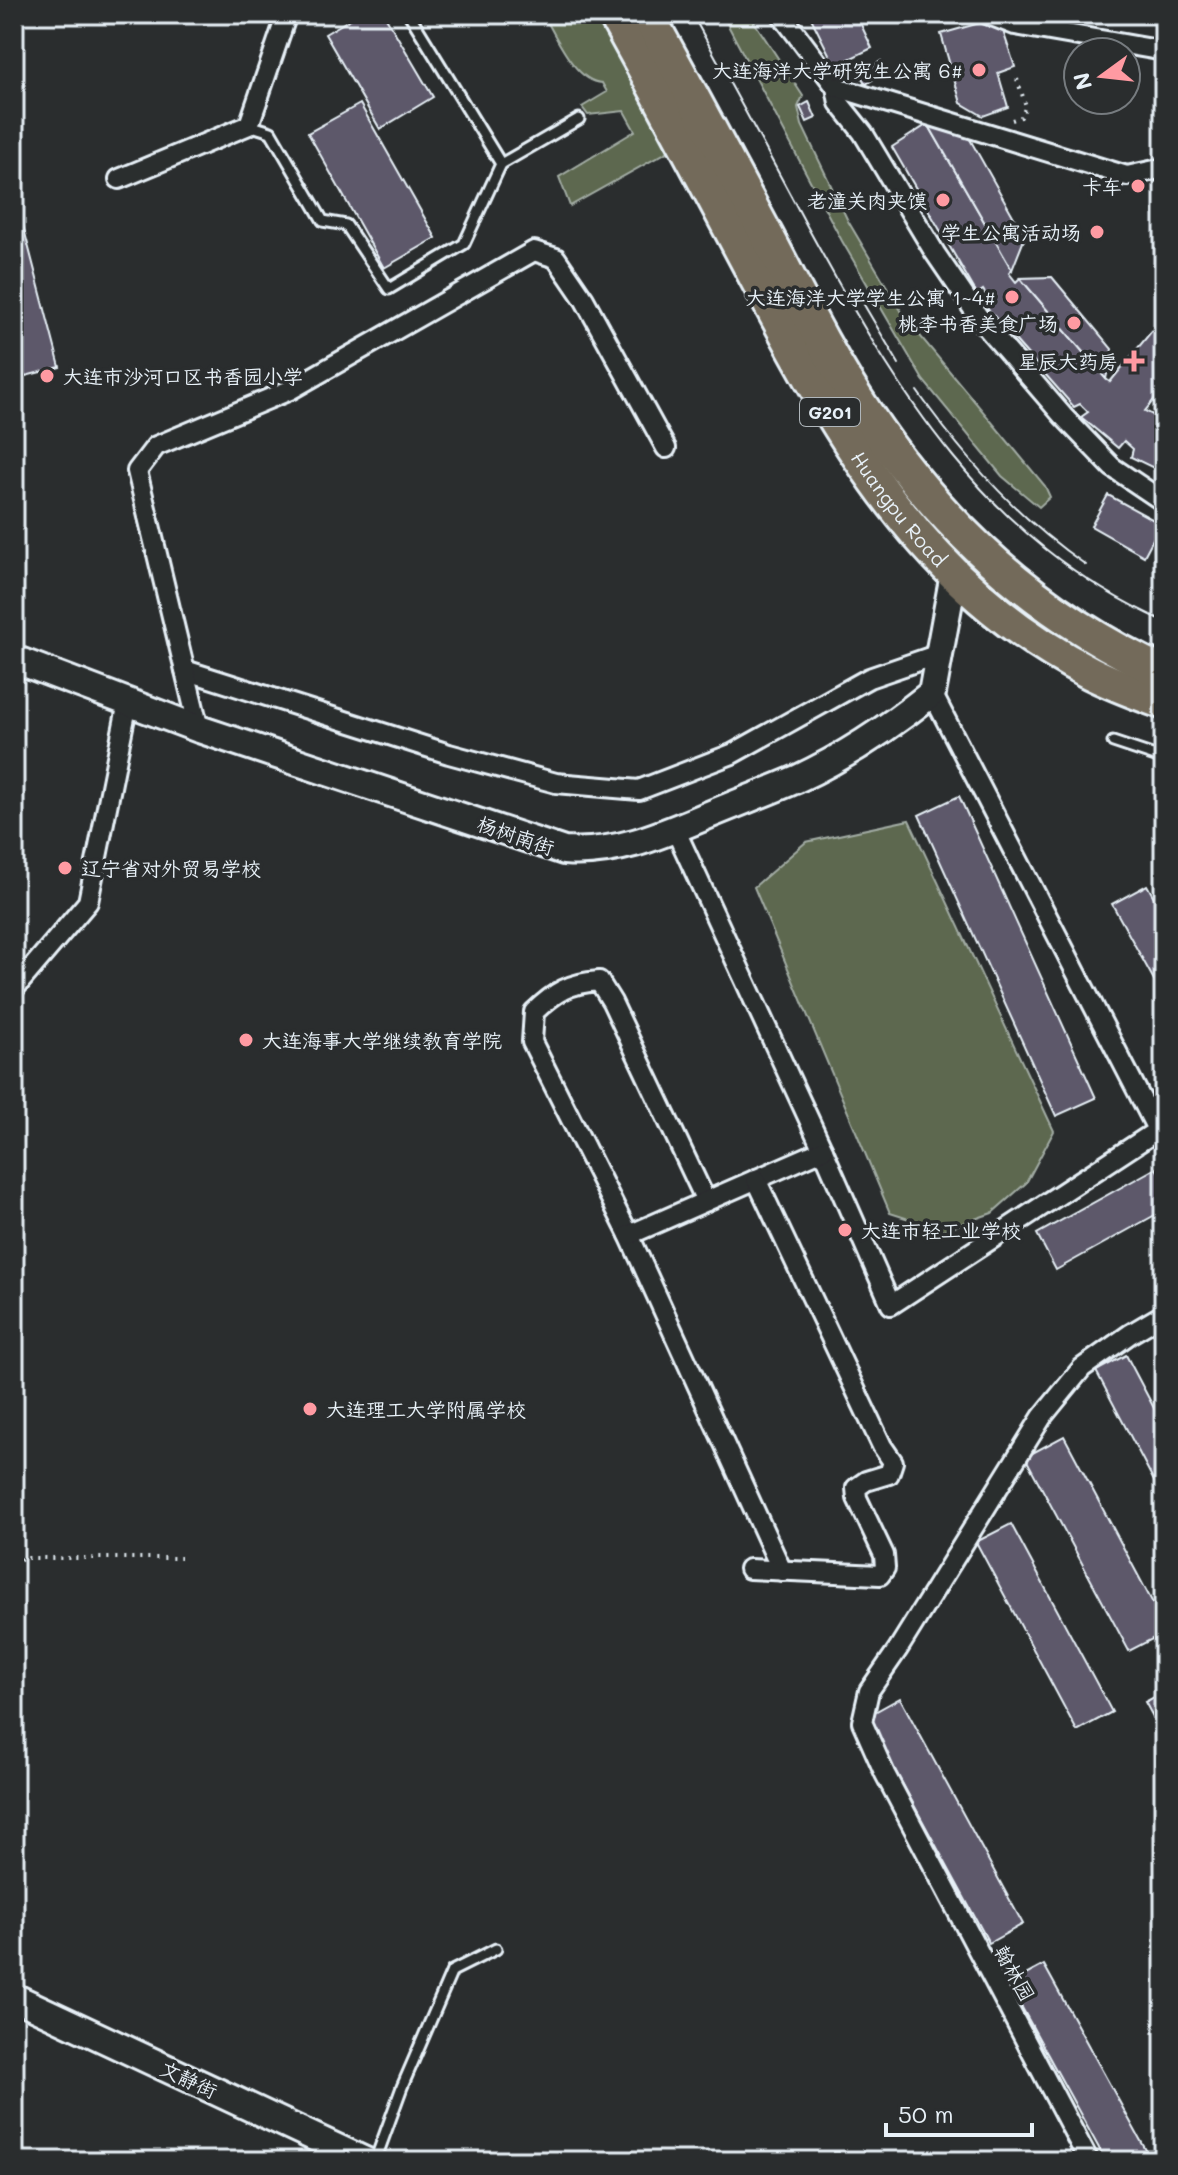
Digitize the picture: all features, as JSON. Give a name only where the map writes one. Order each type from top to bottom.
[{"type":"highway","name":"Huangpu Road","points":[[614,14],[833,418],[871,478],[911,528],[954,574],[1003,617],[1094,674],[1164,703]]},
{"type":"highway","name":"Huangpu Road","points":[[647,14],[824,343],[865,412],[908,472],[956,526],[1024,590],[1095,639],[1164,673]]},
{"type":"street","points":[[119,179],[249,125],[287,14]]},
{"type":"street","points":[[781,14],[836,87],[839,103],[863,133],[935,253],[982,322],[1063,416],[1112,467],[1164,502]]},
{"type":"street","points":[[987,14],[1015,25],[1164,51]]},
{"type":"street","points":[[836,87],[1127,176],[1164,168]]},
{"type":"street","points":[[199,729],[137,471],[156,446],[290,390],[534,251],[556,258],[584,299],[666,448]]},
{"type":"street","points":[[675,829],[891,1305],[1162,1133],[932,693],[954,574]]},
{"type":"street","points":[[185,670],[449,754],[556,783],[639,790],[732,754],[869,678],[930,657]]},
{"type":"street","name":"杨树南街","points":[[14,659],[199,729],[564,851],[586,853],[641,842],[798,778],[847,752],[932,693]]},
{"type":"street","points":[[14,989],[88,902],[128,702]]},
{"type":"street","points":[[706,1201],[612,1002],[599,981],[582,982],[554,993],[534,1012],[532,1042],[629,1235],[782,1571]]},
{"type":"street","points":[[629,1235],[823,1150]]},
{"type":"street","points":[[749,1569],[880,1575],[885,1568],[884,1555],[857,1498],[856,1488],[866,1481],[889,1474],[893,1462],[882,1446],[756,1179]]},
{"type":"street","name":"翰林园","points":[[1089,2161],[885,1774],[862,1722],[869,1691],[1042,1417],[1082,1368],[1164,1314]]},
{"type":"street","name":"文静街","points":[[14,1997],[365,2161]]},
{"type":"lane","points":[[409,14],[501,164]]},
{"type":"lane","points":[[249,125],[271,132],[323,221],[346,225],[389,289],[464,244],[501,164],[579,119]]},
{"type":"lane","points":[[1113,742],[1164,759]]},
{"type":"lane","points":[[375,2161],[402,2087],[452,1971],[496,1949]]},
{"type":"path","points":[[999,120],[1021,117],[1026,106],[1016,76]]},
{"type":"path","points":[[14,1565],[22,1558],[181,1558]]},
{"type":"green space","points":[[543,14],[599,14],[674,148],[570,206],[559,177],[635,131],[624,111],[588,115],[582,107],[607,92],[602,83],[592,81],[575,67]]},
{"type":"green space","points":[[722,14],[749,14],[803,96],[798,107],[802,125],[848,221],[906,319],[1045,486],[1050,497],[1039,507],[1002,476],[923,380],[842,241]]},
{"type":"green space","points":[[909,820],[1054,1131],[1026,1183],[992,1213],[943,1230],[890,1213],[754,887],[806,842]]},
{"type":"building","points":[[359,14],[384,14],[433,97],[380,129],[325,34]]},
{"type":"building","points":[[809,14],[856,14],[872,48],[835,66]]},
{"type":"building","name":"大连海洋大学研究生公寓 6#","points":[[983,22],[1003,31],[1015,67],[998,73],[1008,107],[983,116],[961,103],[941,34]]},
{"type":"building","points":[[881,61],[887,70],[866,84],[860,75]]},
{"type":"building","points":[[809,102],[816,118],[807,122],[800,107]]},
{"type":"building","points":[[360,104],[436,238],[384,268],[308,133]]},
{"type":"building","name":"大连海洋大学学生公寓 1~4#","points":[[928,124],[1012,270],[1009,273],[1016,282],[1020,278],[1106,379],[1110,382],[1164,316],[1164,387],[1145,411],[1164,421],[1164,473],[1131,457],[1133,449],[1124,441],[1118,448],[1081,417],[1088,412],[1080,404],[1074,407],[986,307],[990,301],[983,290],[977,294],[892,147]]},
{"type":"building","points":[[928,124],[967,134],[1025,237],[1012,270]]},
{"type":"building","points":[[14,191],[60,367],[14,379]]},
{"type":"building","points":[[1052,277],[1112,349],[1106,379],[1020,278]]},
{"type":"building","points":[[1108,495],[1161,524],[1144,556],[1091,526]]},
{"type":"building","points":[[959,796],[1096,1098],[1056,1116],[919,815]]},
{"type":"building","points":[[1147,885],[1164,915],[1164,998],[1112,904]]},
{"type":"building","points":[[1156,1168],[1164,1182],[1164,1210],[1056,1270],[1037,1234]]},
{"type":"building","points":[[1126,1355],[1164,1427],[1164,1500],[1096,1371]]},
{"type":"building","points":[[1064,1436],[1164,1624],[1164,1633],[1129,1651],[1025,1457]]},
{"type":"building","points":[[1011,1524],[1112,1712],[1077,1731],[976,1542]]},
{"type":"building","points":[[1164,1692],[1164,1737],[1145,1702]]},
{"type":"building","points":[[900,1698],[1023,1924],[989,1943],[866,1717]]},
{"type":"building","points":[[1044,1965],[1152,2161],[1106,2161],[1009,1984]]},
{"type":"tram line","points":[[692,14],[876,347],[953,456],[997,505],[1046,549],[1101,588],[1164,621]]},
{"type":"tram line","points":[[860,298],[899,364]]},
{"type":"tram line","points":[[917,391],[953,439],[1015,507],[1086,565]]},
{"type":"place","name":"大连海洋大学研究生公寓 6#","points":[[979,70]]},
{"type":"place","name":"卡车","points":[[1138,186]]},
{"type":"place","name":"老潼关肉夹馍","points":[[943,200]]},
{"type":"place","name":"学生公寓活动场","points":[[1097,232]]},
{"type":"place","name":"大连海洋大学学生公寓 1~4#","points":[[1012,297]]},
{"type":"place","name":"桃李书香美食广场","points":[[1074,323]]},
{"type":"place","name":"星辰大药房","points":[[1134,361]]},
{"type":"place","name":"大连市沙河口区书香园小学","points":[[47,376]]},
{"type":"place","name":"辽宁省对外贸易学校","points":[[65,868]]},
{"type":"place","name":"大连海事大学继续教育学院","points":[[246,1040]]},
{"type":"place","name":"大连市轻工业学校","points":[[845,1230]]},
{"type":"place","name":"大连理工大学附属学校","points":[[310,1409]]}]
